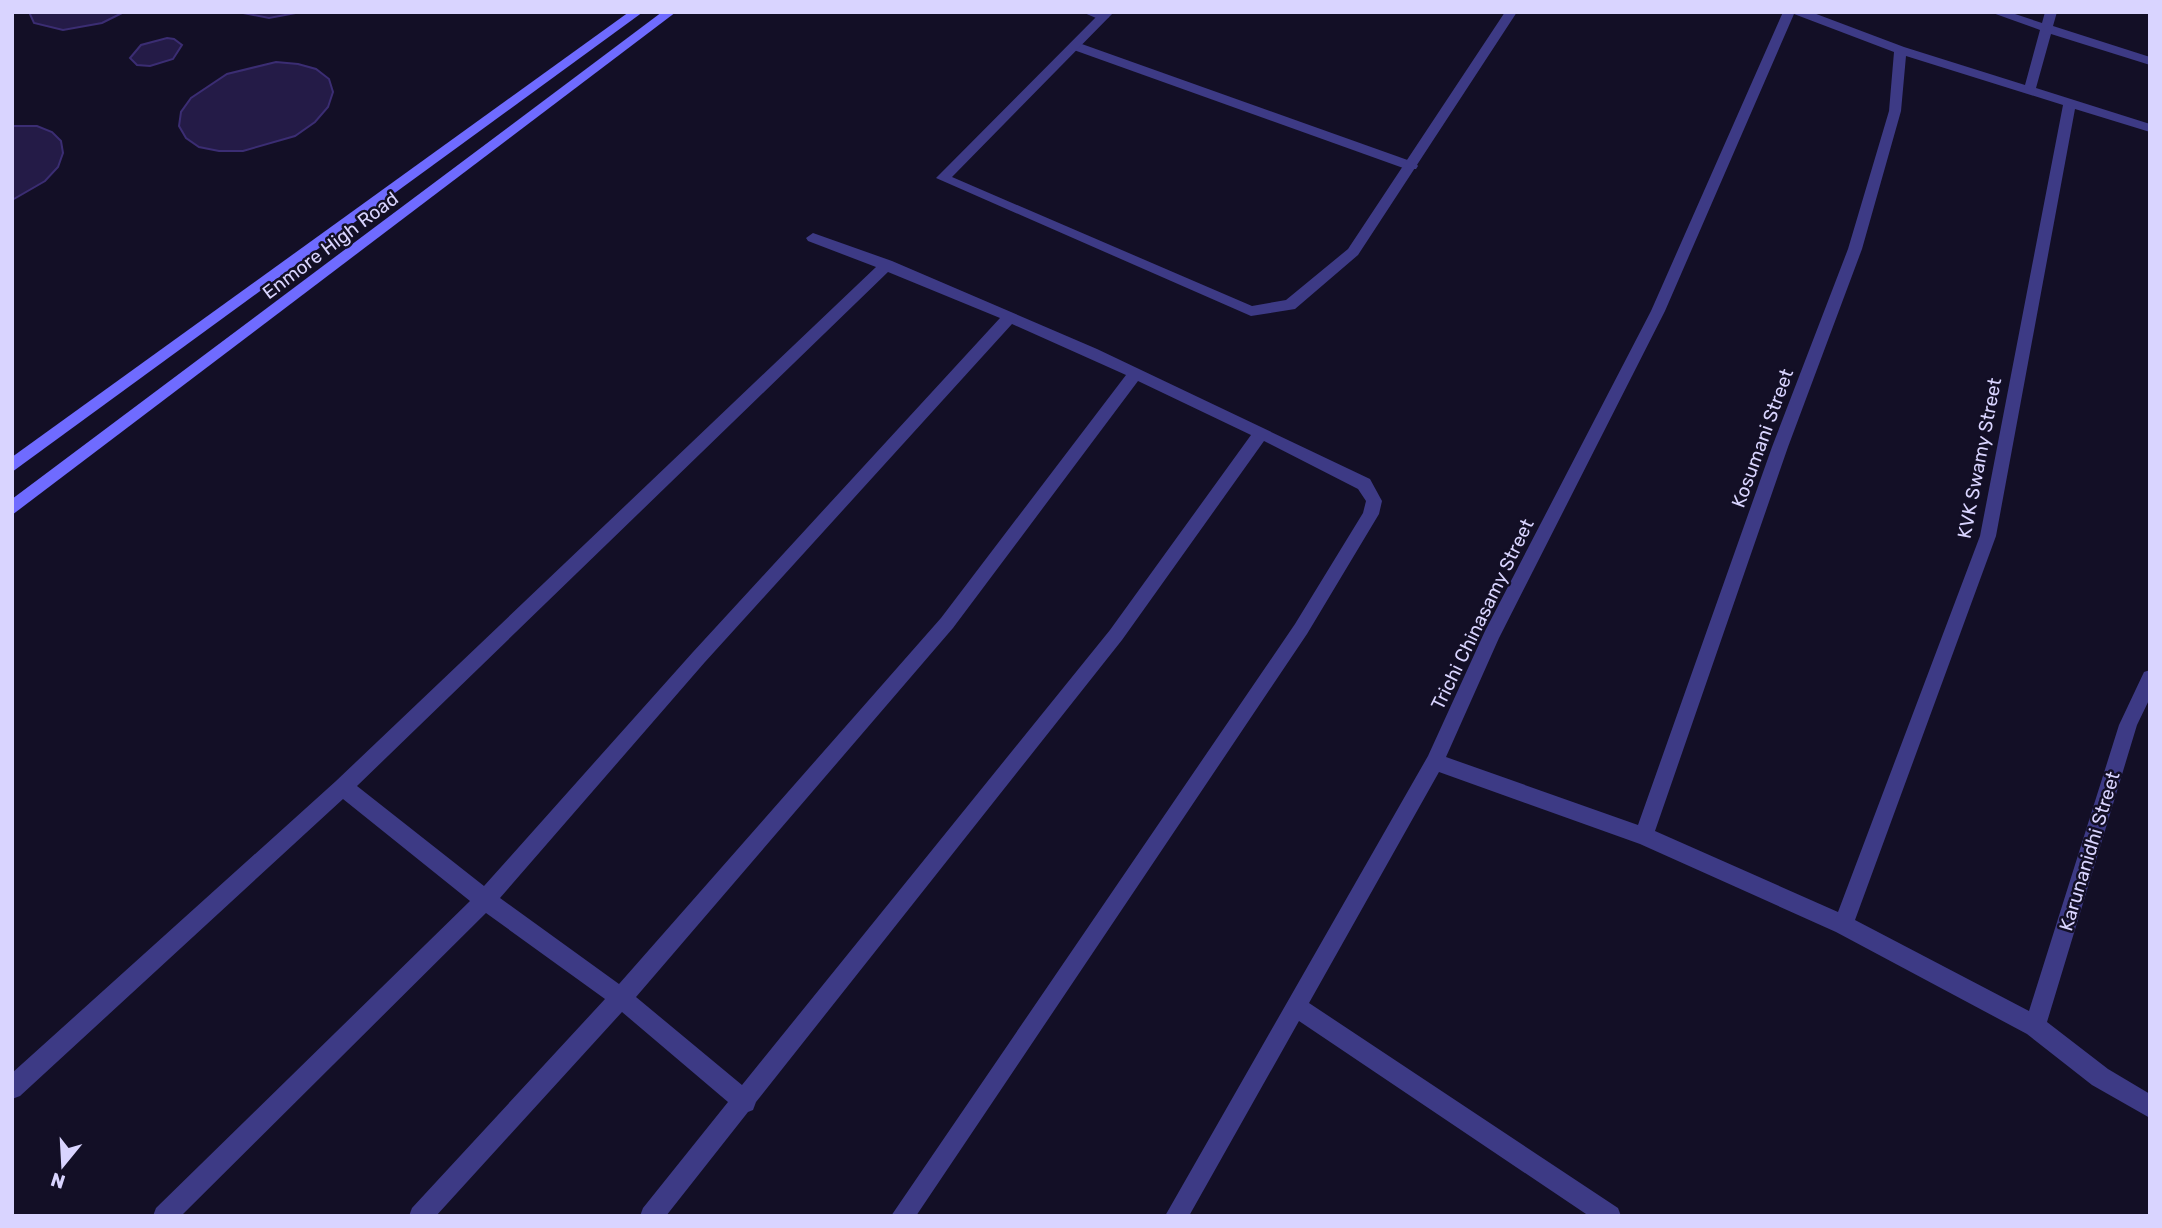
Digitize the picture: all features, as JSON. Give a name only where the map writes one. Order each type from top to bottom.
[{"type":"main road","name":"Enmore High Road","points":[[12,466],[637,12]]},
{"type":"main road","name":"Enmore High Road","points":[[12,508],[670,12]]},
{"type":"street","points":[[1088,12],[1105,15]]},
{"type":"street","points":[[1105,15],[943,178],[1251,311],[1290,305],[1353,252],[1511,12]]},
{"type":"street","name":"Trichi Chinasamy Street","points":[[1176,1216],[1436,762],[1491,636],[1658,311],[1789,12]]},
{"type":"street","points":[[1799,12],[1899,50],[2150,128]]},
{"type":"street","points":[[1996,12],[2150,61]]},
{"type":"street","points":[[2029,92],[2051,12]]},
{"type":"street","points":[[1075,46],[1411,166]]},
{"type":"street","name":"Kosumani Street","points":[[1644,836],[1780,447],[1855,249],[1895,111],[1899,50]]},
{"type":"street","name":"KVK Swamy Street","points":[[1843,925],[1988,536],[2069,105]]},
{"type":"street","points":[[813,238],[887,265],[1135,374],[1364,484],[1374,501],[1371,514],[1293,640],[902,1216]]},
{"type":"street","points":[[12,1088],[343,787],[887,265]]},
{"type":"street","points":[[164,1216],[485,900],[699,657],[1008,318]]},
{"type":"street","points":[[420,1216],[621,998],[947,623],[1135,374]]},
{"type":"street","points":[[651,1216],[745,1102],[1116,635],[1260,433]]},
{"type":"street","name":"Karunanidhi Street","points":[[2035,1026],[2128,725],[2150,678]]},
{"type":"street","points":[[1436,762],[1644,836],[1843,925],[2035,1026],[2100,1077],[2150,1107]]},
{"type":"street","points":[[343,787],[485,900],[621,998],[745,1102]]},
{"type":"street","points":[[1296,1007],[1610,1216]]},
{"type":"building","points":[[29,12],[124,12],[102,23],[63,30],[34,23]]},
{"type":"building","points":[[238,12],[301,12],[269,18]]},
{"type":"building","points":[[167,38],[182,45],[173,59],[150,66],[137,65],[130,58],[141,45]]},
{"type":"building","points":[[276,62],[316,69],[329,79],[333,92],[328,107],[315,122],[295,136],[243,151],[219,151],[199,147],[186,138],[179,126],[181,112],[191,98],[227,74]]},
{"type":"building","points":[[12,126],[37,126],[52,132],[61,141],[63,153],[58,167],[45,181],[12,200]]}]
